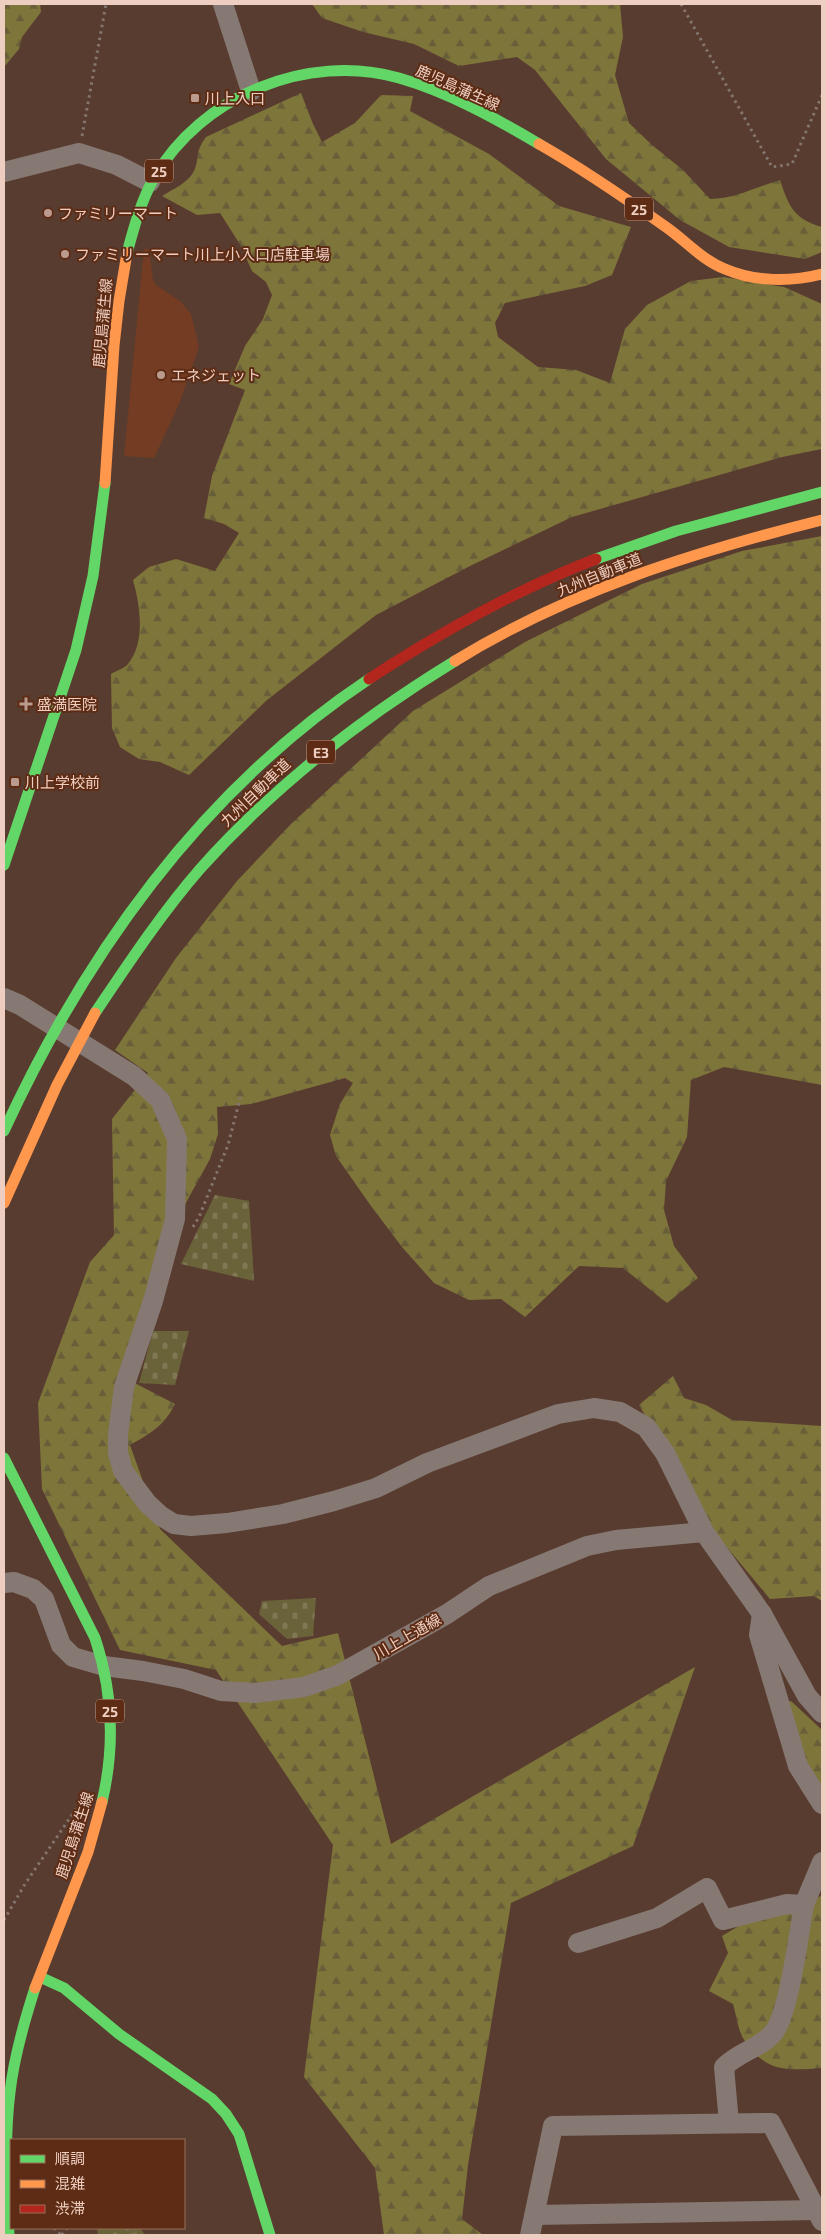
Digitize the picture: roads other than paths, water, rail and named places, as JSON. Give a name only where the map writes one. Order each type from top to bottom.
[{"type":"main road","name":"鹿児島蒲生線","points":[[4,865],[71,669],[86,615],[104,509],[116,312],[124,258],[141,202],[150,182],[184,137],[207,117],[234,98],[271,82],[312,72],[375,73],[414,82],[464,103],[507,126],[587,175],[670,230],[715,265],[732,272],[792,280],[809,279],[822,274]]},
{"type":"main road","name":"九州自動車道","points":[[4,1130],[28,1077],[68,1004],[103,947],[142,894],[183,845],[223,802],[273,755],[321,716],[365,682],[425,642],[488,607],[548,578],[628,546],[822,492]]},
{"type":"main road","name":"九州自動車道","points":[[4,1203],[53,1090],[94,1016],[127,965],[163,914],[205,862],[243,823],[310,761],[379,707],[440,666],[516,626],[640,572],[771,532],[822,520]]},
{"type":"main road","name":"鹿児島蒲生線","points":[[4,1458],[95,1638],[104,1666],[110,1715],[109,1764],[103,1802],[88,1852],[54,1936],[18,2049],[12,2085],[7,2144],[9,2235]]},
{"type":"main road","points":[[40,1977],[64,1988],[119,2034],[212,2099],[226,2114],[239,2134],[270,2235]]},
{"type":"street","points":[[223,4],[251,91]]},
{"type":"street","points":[[4,172],[79,153],[117,165],[150,182]]},
{"type":"street","points":[[12,1002],[134,1076],[160,1100],[178,1139],[175,1219],[153,1301],[124,1387],[118,1435],[118,1453],[123,1471],[147,1503],[161,1516],[174,1524],[191,1526],[227,1523],[283,1514],[376,1488],[427,1463],[558,1414],[594,1408],[620,1412],[646,1427],[664,1453],[704,1532],[762,1614],[807,1696],[822,1713]]},
{"type":"street","name":"川上上通線","points":[[4,1583],[14,1582],[33,1589],[44,1599],[61,1645],[73,1657],[104,1666],[184,1679],[221,1691],[255,1693],[304,1687],[338,1675],[446,1614],[489,1586],[587,1546],[616,1540],[704,1532]]},
{"type":"street","points":[[762,1614],[759,1635],[798,1766],[822,1804]]},
{"type":"street","points":[[729,2122],[724,2067],[733,2057],[774,2032],[783,2015],[804,1905],[822,1862]]},
{"type":"street","points":[[578,1943],[657,1918],[707,1888],[723,1920],[787,1904],[804,1905]]},
{"type":"street","points":[[530,2235],[553,2126],[729,2122],[771,2123],[819,2216],[535,2215]]},
{"type":"place","name":"川上入口","points":[[195,98]]},
{"type":"place","name":"ファミリーマート","points":[[48,213]]},
{"type":"place","name":"ファミリーマート川上小入口店駐車場","points":[[65,254]]},
{"type":"place","name":"エネジェット","points":[[161,375]]},
{"type":"place","name":"盛満医院","points":[[26,704]]},
{"type":"place","name":"川上学校前","points":[[15,782]]}]
